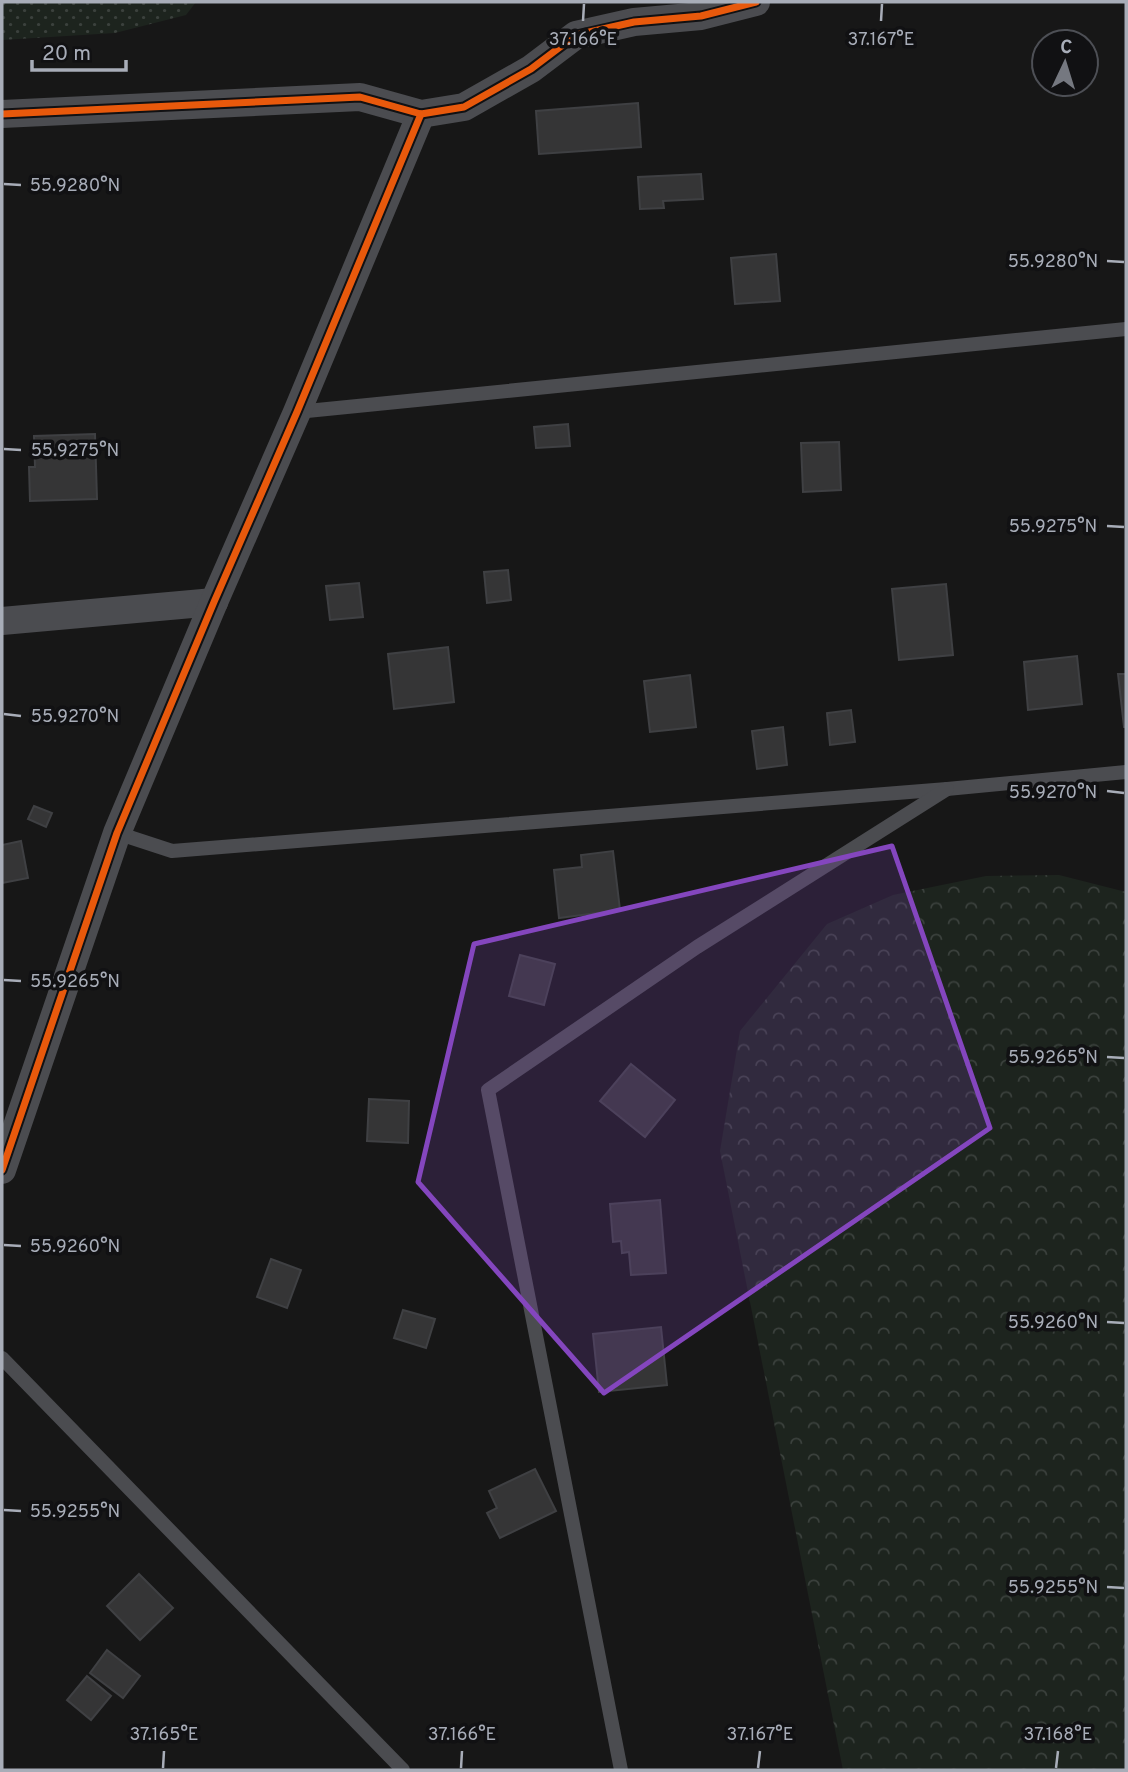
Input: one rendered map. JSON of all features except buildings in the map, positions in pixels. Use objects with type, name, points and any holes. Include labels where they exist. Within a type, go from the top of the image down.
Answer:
[{"type":"street","points":[[2,114],[359,97],[421,114],[464,107],[531,69],[576,35],[634,22],[701,16],[755,2]]},
{"type":"street","points":[[2,1170],[117,833],[421,114]]},
{"type":"street","points":[[2,621],[214,602]]},
{"type":"lane","points":[[297,412],[1126,329]]},
{"type":"lane","points":[[117,833],[172,851],[947,789],[1126,772]]},
{"type":"lane","points":[[621,1770],[488,1090],[697,947],[947,789]]},
{"type":"lane","points":[[2,1358],[403,1770]]},
{"type":"highlighted area","points":[[892,846],[990,1128],[604,1393],[418,1182],[474,944]]},
{"type":"green space","points":[[2,2],[196,2],[186,15],[115,33],[2,40]]},
{"type":"green space","points":[[1059,875],[1126,892],[1126,1770],[843,1770],[720,1151],[740,1031],[827,924],[893,895],[986,876]]},
{"type":"cycle path","points":[[2,114],[360,97],[421,114],[464,107],[531,69],[576,35],[634,22],[701,16],[756,2]]},
{"type":"cycle path","points":[[2,1170],[117,833],[421,114]]}]
